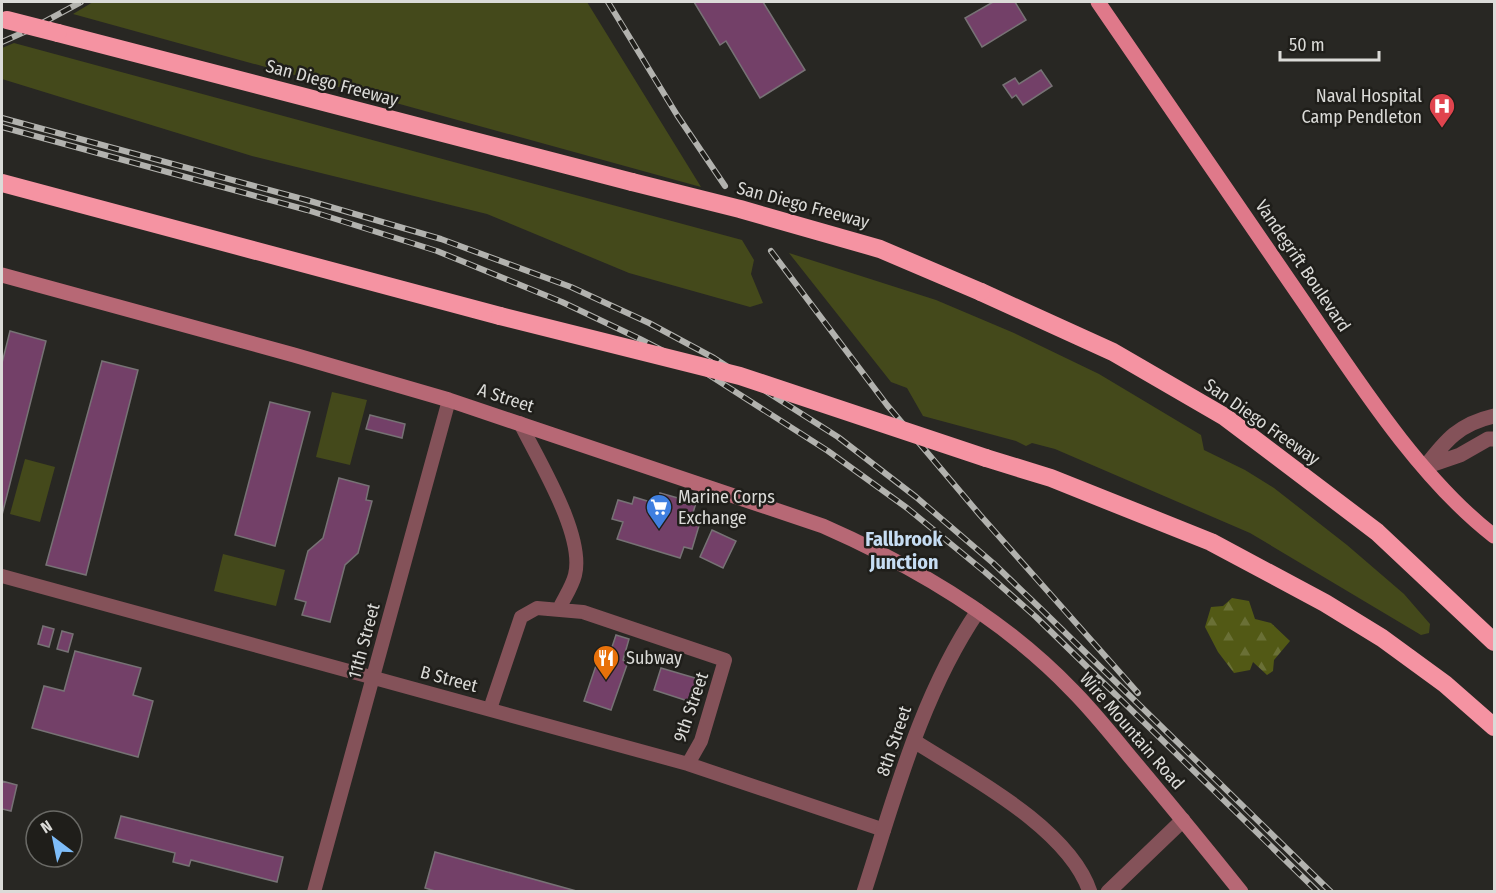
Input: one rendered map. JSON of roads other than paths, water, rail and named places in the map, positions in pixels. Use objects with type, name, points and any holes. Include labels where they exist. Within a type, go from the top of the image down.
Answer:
[{"type":"highway","name":"San Diego Freeway","points":[[4,19],[740,209],[880,249],[1113,352],[1225,417],[1377,532],[1494,642]]},
{"type":"highway","points":[[2,183],[500,316],[740,376],[1051,478],[1221,548],[1325,603],[1382,638],[1445,684],[1494,727]]},
{"type":"main road","name":"Vandegrift Boulevard","points":[[1098,2],[1371,400],[1425,467],[1475,521],[1494,536]]},
{"type":"main road","name":"A Street","points":[[2,275],[448,400],[823,526],[864,544],[938,585],[978,611]]},
{"type":"main road","name":"Wire Mountain Road","points":[[978,611],[1019,642],[1071,689],[1241,891]]},
{"type":"street","name":"11th Street","points":[[314,891],[448,400]]},
{"type":"street","points":[[1425,467],[1451,436],[1469,423],[1494,416]]},
{"type":"street","points":[[490,709],[521,617],[537,608],[560,609],[575,576],[577,558],[567,517],[520,423]]},
{"type":"street","points":[[1425,467],[1460,455],[1488,439],[1494,439]]},
{"type":"street","name":"B Street","points":[[2,576],[688,764],[884,830]]},
{"type":"street","name":"9th Street","points":[[560,609],[583,612],[725,660],[701,741],[688,764]]},
{"type":"street","name":"8th Street","points":[[864,891],[930,697],[958,641],[978,611]]},
{"type":"street","points":[[914,741],[1005,800],[1037,824],[1064,849],[1077,865],[1090,891]]},
{"type":"street","points":[[1108,891],[1183,820]]},
{"type":"railway","points":[[2,42],[81,2]]},
{"type":"railway","points":[[608,2],[677,115],[725,186]]},
{"type":"railway","points":[[2,118],[310,201],[441,239],[571,287],[649,323],[714,358],[838,437],[916,497],[993,563],[1331,892]]},
{"type":"railway","points":[[2,127],[307,210],[437,251],[562,302],[706,373],[828,451],[907,508],[985,572],[1036,617],[1318,892]]},
{"type":"railway","points":[[771,251],[887,405],[980,515],[1138,693]]},
{"type":"place","name":"Naval Hospital Camp Pendleton","points":[[1442,129]]},
{"type":"place","name":"Marine Corps Exchange","points":[[659,530]]},
{"type":"place","name":"Subway","points":[[606,681]]},
{"type":"district","name":"Fallbrook Junction","points":[[904,550]]}]
